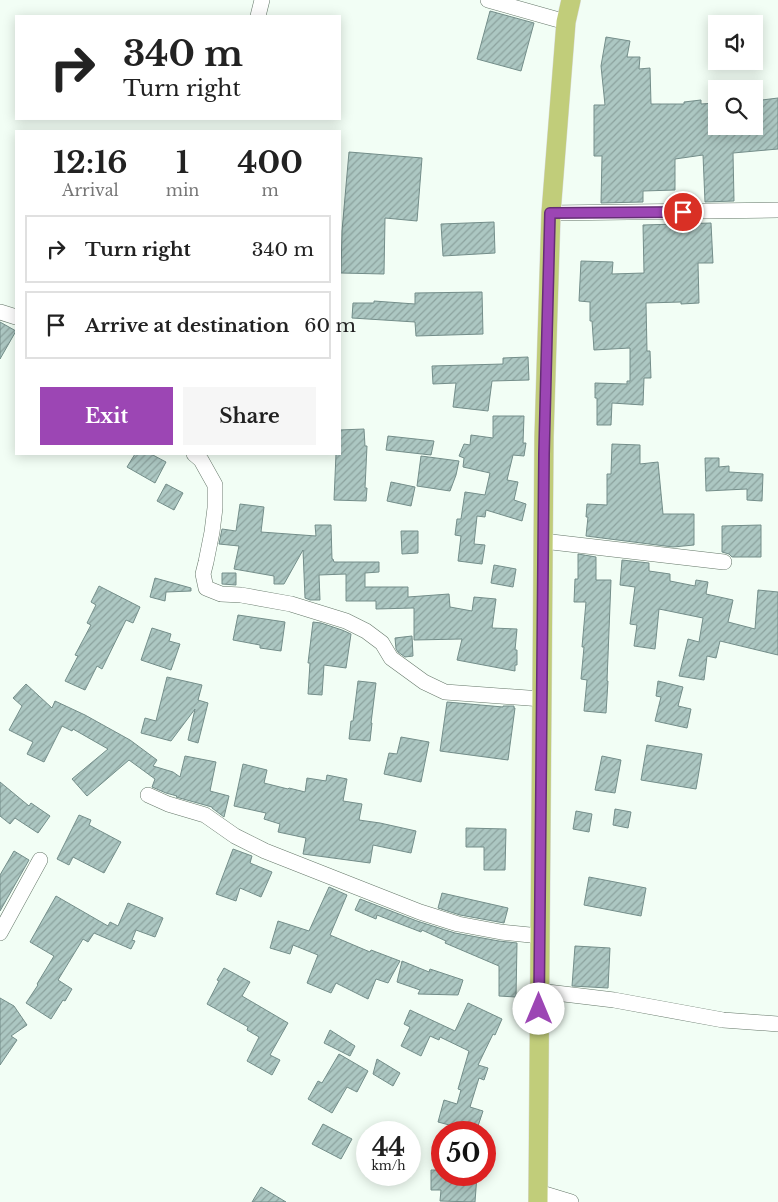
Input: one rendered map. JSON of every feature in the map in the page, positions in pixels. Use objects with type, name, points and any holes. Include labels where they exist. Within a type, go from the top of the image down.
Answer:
[{"type":"main road","points":[[538,1197],[544,436],[550,213],[566,22],[571,0]]},
{"type":"street","points":[[258,15],[262,0]]},
{"type":"street","points":[[488,0],[566,22]]},
{"type":"street","points":[[550,213],[778,210]]},
{"type":"street","points":[[0,312],[15,318]]},
{"type":"street","points":[[195,455],[202,460],[215,485],[212,532],[202,574],[206,588],[222,594],[241,595],[291,604],[346,621],[366,631],[382,644],[391,658],[424,682],[445,692],[542,699]]},
{"type":"street","points":[[543,541],[724,562]]},
{"type":"street","points":[[148,795],[168,804],[205,815],[235,836],[266,852],[420,912],[458,924],[501,932],[540,936]]},
{"type":"street","points":[[0,933],[40,860]]},
{"type":"street","points":[[539,991],[614,1000],[723,1020],[778,1024]]},
{"type":"street","points":[[538,1197],[571,1202]]},
{"type":"building","points":[[490,11],[534,23],[521,71],[477,59]]},
{"type":"building","points":[[606,37],[630,41],[627,57],[640,57],[639,69],[650,68],[651,104],[684,104],[684,102],[701,100],[701,104],[708,104],[708,135],[763,135],[763,100],[778,98],[778,149],[733,153],[734,201],[705,202],[703,155],[675,159],[675,190],[643,191],[643,202],[601,203],[602,156],[594,156],[594,105],[605,105],[601,66]]},
{"type":"building","points":[[349,152],[422,158],[417,221],[385,218],[384,274],[341,273],[342,231]]},
{"type":"building","points":[[494,222],[495,253],[443,256],[441,224]]},
{"type":"building","points":[[711,223],[713,263],[698,263],[699,303],[646,303],[647,351],[650,351],[651,378],[644,378],[643,405],[612,403],[611,425],[597,425],[595,383],[627,384],[627,381],[630,381],[630,348],[594,350],[592,321],[590,321],[590,302],[579,301],[581,261],[613,262],[612,274],[644,273],[643,225]]},
{"type":"building","points":[[482,292],[483,334],[416,336],[415,322],[352,318],[353,303],[374,303],[374,301],[415,304],[415,293]]},
{"type":"building","points":[[0,322],[15,330],[15,333],[0,359]]},
{"type":"building","points":[[528,357],[529,380],[492,381],[488,411],[453,407],[456,383],[433,384],[432,366],[503,364],[503,358]]},
{"type":"building","points":[[493,416],[524,416],[523,443],[526,443],[524,456],[513,455],[507,480],[518,482],[514,500],[526,504],[522,521],[486,510],[485,517],[477,516],[474,544],[485,545],[482,564],[458,561],[461,536],[455,535],[457,519],[461,519],[465,492],[485,495],[490,473],[463,467],[464,458],[459,456],[464,444],[470,445],[471,435],[493,438]]},
{"type":"building","points":[[364,429],[365,446],[367,446],[366,501],[334,500],[336,455],[341,455],[341,430]]},
{"type":"building","points":[[388,436],[434,441],[431,455],[386,450]]},
{"type":"building","points":[[612,444],[640,445],[640,464],[658,462],[663,514],[694,514],[694,545],[673,547],[586,536],[587,504],[607,505],[607,474],[611,474]]},
{"type":"building","points":[[134,455],[153,455],[166,462],[155,483],[127,467]]},
{"type":"building","points":[[421,456],[459,461],[450,491],[417,486]]},
{"type":"building","points":[[705,458],[719,458],[719,467],[729,466],[729,472],[763,474],[762,501],[747,500],[747,489],[706,491]]},
{"type":"building","points":[[391,482],[415,487],[411,506],[387,501]]},
{"type":"building","points":[[166,484],[183,493],[174,510],[157,501]]},
{"type":"building","points":[[240,504],[264,507],[261,532],[316,536],[315,525],[331,525],[332,559],[334,562],[379,562],[379,572],[365,573],[365,587],[408,587],[408,597],[449,594],[450,607],[472,611],[474,597],[496,599],[492,628],[517,629],[515,650],[517,650],[517,665],[515,665],[515,671],[457,660],[462,639],[414,640],[414,608],[376,609],[376,601],[346,601],[346,574],[319,575],[320,600],[305,598],[303,550],[284,584],[274,584],[274,576],[234,569],[239,546],[219,544],[222,529],[236,531]]},
{"type":"building","points":[[761,525],[761,557],[732,557],[722,552],[722,526]]},
{"type":"building","points":[[401,531],[418,531],[418,553],[402,554]]},
{"type":"building","points":[[578,554],[596,557],[596,580],[611,580],[606,713],[584,711],[587,680],[581,679],[586,602],[574,602],[575,579],[578,579]]},
{"type":"building","points":[[622,560],[649,563],[649,571],[670,574],[670,581],[695,586],[696,580],[708,582],[706,594],[733,600],[728,622],[755,629],[758,590],[778,592],[778,655],[720,641],[716,658],[707,656],[704,680],[679,676],[688,639],[699,642],[703,618],[659,609],[655,649],[634,646],[637,625],[630,624],[635,587],[620,585]]},
{"type":"building","points":[[494,565],[516,569],[513,587],[491,583]]},
{"type":"building","points":[[222,573],[236,573],[236,585],[222,584]]},
{"type":"building","points":[[155,578],[191,588],[191,591],[166,592],[165,601],[150,597]]},
{"type":"building","points":[[99,586],[140,607],[133,623],[126,620],[102,669],[97,666],[85,690],[65,681],[78,656],[75,655],[91,625],[87,623],[96,605],[91,602]]},
{"type":"building","points":[[238,615],[285,622],[281,651],[260,648],[260,645],[233,640]]},
{"type":"building","points":[[313,622],[351,634],[346,668],[324,665],[322,695],[308,694],[310,663],[308,663]]},
{"type":"building","points":[[152,628],[171,634],[169,641],[180,644],[171,670],[141,660]]},
{"type":"building","points":[[412,636],[413,656],[405,657],[396,649],[395,638]]},
{"type":"building","points":[[167,677],[202,685],[198,700],[208,703],[198,743],[188,740],[195,709],[171,741],[141,733],[145,718],[156,721]]},
{"type":"building","points":[[358,681],[376,683],[370,741],[349,739]]},
{"type":"building","points":[[658,681],[683,687],[678,706],[691,709],[687,728],[655,721],[661,697],[656,696]]},
{"type":"building","points":[[26,684],[52,708],[55,701],[130,740],[157,760],[153,766],[173,772],[180,777],[185,756],[216,762],[210,791],[229,796],[224,817],[212,807],[176,797],[152,787],[155,779],[129,760],[87,796],[72,779],[108,749],[73,729],[72,731],[62,726],[44,762],[27,754],[33,742],[9,730],[22,706],[13,698]]},
{"type":"building","points":[[447,702],[503,707],[514,706],[508,760],[440,751]]},
{"type":"building","points":[[401,737],[429,742],[421,782],[384,774],[389,753],[397,754]]},
{"type":"building","points":[[647,745],[702,754],[696,789],[641,780]]},
{"type":"building","points":[[602,756],[621,760],[615,793],[595,790]]},
{"type":"building","points":[[243,764],[267,770],[264,783],[305,792],[307,778],[326,781],[327,775],[347,779],[343,801],[362,804],[359,820],[416,831],[411,853],[373,845],[370,863],[303,854],[306,838],[278,832],[280,824],[264,819],[266,813],[234,806]]},
{"type":"building","points":[[0,782],[29,806],[31,803],[50,816],[38,833],[15,818],[10,824],[0,816]]},
{"type":"building","points":[[615,809],[631,812],[628,828],[613,825]]},
{"type":"building","points":[[576,811],[592,814],[589,832],[573,829]]},
{"type":"building","points":[[79,815],[91,820],[89,825],[121,842],[104,873],[73,857],[69,865],[57,859]]},
{"type":"building","points":[[466,828],[506,829],[505,870],[484,870],[484,847],[466,847]]},
{"type":"building","points":[[233,849],[252,856],[250,863],[272,872],[261,897],[240,888],[236,901],[216,894]]},
{"type":"building","points":[[14,851],[29,860],[0,911],[0,875]]},
{"type":"building","points":[[589,877],[646,888],[641,916],[584,905]]},
{"type":"building","points":[[329,887],[347,895],[330,935],[370,952],[371,950],[400,961],[388,983],[376,979],[368,999],[336,983],[331,993],[307,983],[318,955],[293,945],[290,954],[270,948],[278,921],[309,931]]},
{"type":"building","points":[[442,893],[508,908],[504,923],[460,915],[438,908]]},
{"type":"building","points":[[56,896],[108,926],[110,922],[118,926],[128,903],[163,918],[155,937],[136,930],[132,940],[135,941],[131,949],[94,933],[88,942],[83,939],[58,980],[72,989],[51,1019],[26,1003],[54,956],[30,942]]},
{"type":"building","points":[[360,899],[417,921],[455,933],[517,943],[516,997],[499,996],[499,966],[445,943],[446,941],[422,930],[421,932],[377,915],[376,919],[355,910]]},
{"type":"building","points":[[575,946],[610,948],[608,988],[572,986]]},
{"type":"building","points":[[402,961],[429,972],[430,969],[463,980],[458,995],[418,994],[420,990],[397,982]]},
{"type":"building","points":[[224,968],[250,982],[242,996],[288,1023],[270,1055],[280,1060],[272,1075],[247,1061],[259,1037],[247,1030],[248,1027],[207,1004]]},
{"type":"building","points":[[0,998],[14,1006],[27,1025],[11,1036],[17,1040],[0,1065]]},
{"type":"building","points":[[468,1003],[502,1019],[478,1065],[488,1068],[484,1080],[479,1078],[470,1107],[483,1111],[480,1121],[438,1121],[444,1100],[457,1104],[461,1090],[458,1089],[469,1051],[440,1037],[439,1040],[430,1036],[421,1056],[401,1046],[410,1027],[404,1024],[410,1010],[455,1031]]},
{"type":"building","points":[[330,1030],[355,1046],[350,1056],[324,1043]]},
{"type":"building","points":[[339,1054],[368,1071],[357,1092],[347,1087],[332,1113],[308,1099],[318,1081],[322,1083]]},
{"type":"building","points":[[377,1059],[400,1073],[393,1086],[373,1074]]},
{"type":"building","points":[[323,1124],[352,1139],[341,1159],[312,1144]]},
{"type":"building","points":[[431,1186],[476,1186],[475,1202],[440,1201],[441,1190],[431,1190]]},
{"type":"building","points":[[261,1187],[286,1202],[252,1202]]},
{"type":"route","points":[[539,1009],[544,454],[550,213],[683,212]]}]
